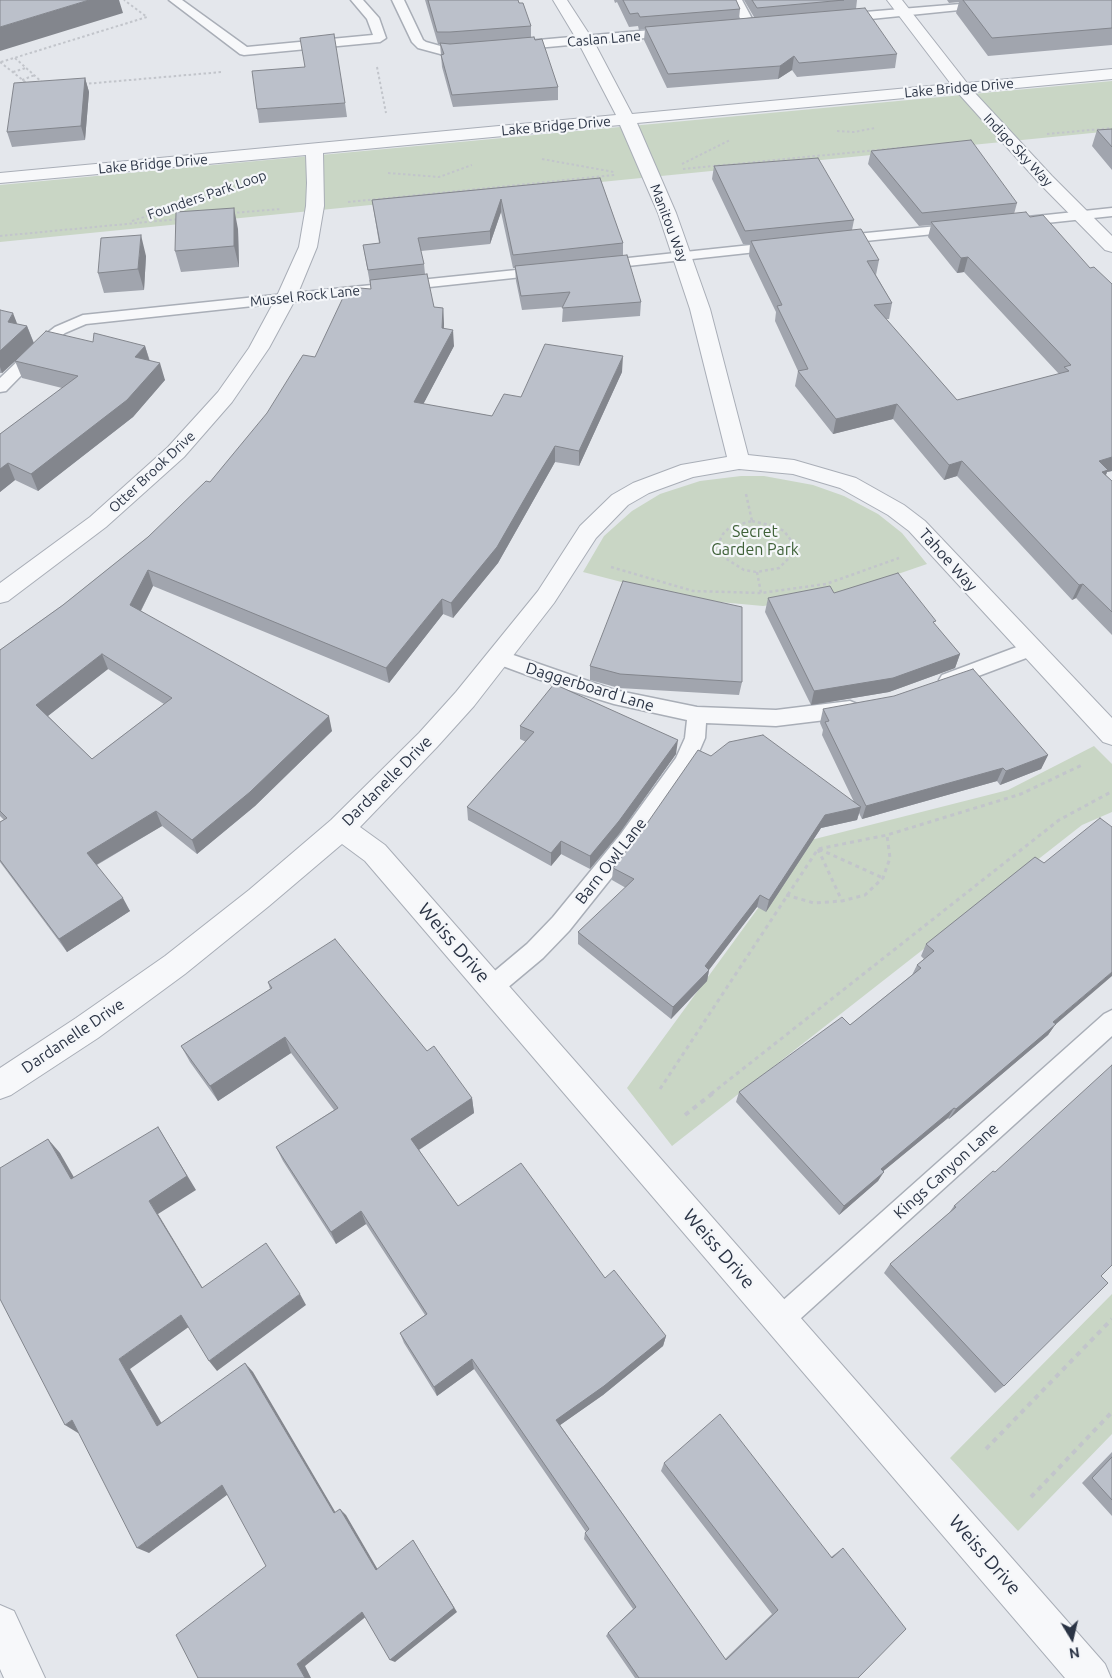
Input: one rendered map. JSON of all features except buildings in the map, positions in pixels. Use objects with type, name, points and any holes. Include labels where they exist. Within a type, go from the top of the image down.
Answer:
[{"type":"street","name":"Manitou Way","points":[[560,0],[585,40],[627,119],[667,213],[683,256],[716,366],[739,462]]},
{"type":"street","name":"Indigo Sky Way","points":[[898,6],[961,88],[1005,138],[1112,246]]},
{"type":"street","name":"Lake Bridge Drive","points":[[0,178],[1112,74]]},
{"type":"street","name":"Otter Brook Drive","points":[[0,596],[98,522],[176,452],[225,398],[258,348],[286,298],[308,247],[316,198],[314,148]]},
{"type":"street","name":"Tahoe Way","points":[[739,462],[775,464],[821,474],[848,484],[896,510],[917,526],[1112,735]]},
{"type":"street","name":"Dardanelle Drive","points":[[0,1084],[87,1028],[176,965],[341,828],[428,740],[499,657],[546,597],[588,532],[620,500],[664,478],[689,470],[739,462]]},
{"type":"street","name":"Weiss Drive","points":[[341,828],[375,853],[1091,1678]]},
{"type":"street","points":[[0,1625],[25,1678]]},
{"type":"lane","points":[[175,0],[244,51],[380,38],[373,18],[357,0]]},
{"type":"lane","points":[[398,0],[416,38],[422,44],[444,51],[477,49]]},
{"type":"lane","points":[[736,0],[750,26]]},
{"type":"lane","points":[[828,19],[898,6],[999,4]]},
{"type":"lane","name":"Caslan Lane","points":[[507,47],[683,32]]},
{"type":"lane","points":[[1008,222],[1112,212]]},
{"type":"lane","points":[[824,242],[969,227]]},
{"type":"lane","points":[[590,266],[795,245]]},
{"type":"lane","name":"Mussel Rock Lane","points":[[0,388],[51,337],[65,327],[83,320],[561,270]]},
{"type":"lane","points":[[932,687],[1030,649]]},
{"type":"lane","name":"Daggerboard Lane","points":[[499,657],[572,684],[614,697],[696,715],[776,718],[871,705]]},
{"type":"lane","name":"Barn Owl Lane","points":[[492,987],[561,924],[628,841],[685,762],[694,738],[696,715]]},
{"type":"lane","name":"Kings Canyon Lane","points":[[780,1320],[1112,1021]]},
{"type":"path","points":[[33,89],[0,62],[147,17],[124,0]]},
{"type":"path","points":[[15,57],[48,87],[41,88]]},
{"type":"path","points":[[376,58],[387,114]]},
{"type":"path","points":[[12,72],[26,68]]},
{"type":"path","points":[[78,84],[227,71]]},
{"type":"path","points":[[22,80],[35,75]]},
{"type":"path","points":[[1046,134],[1112,128]]},
{"type":"path","points":[[676,170],[916,146]]},
{"type":"path","points":[[341,202],[618,174],[539,158]]},
{"type":"path","points":[[383,172],[392,175],[439,177],[480,164]]},
{"type":"path","name":"Founders Park Loop","points":[[124,224],[233,188]]},
{"type":"path","points":[[231,214],[288,208]]},
{"type":"path","points":[[0,236],[183,218]]},
{"type":"path","points":[[745,489],[752,521]]},
{"type":"path","points":[[752,521],[774,526],[784,531],[793,547],[792,555],[788,562],[779,568],[757,572],[733,565],[720,550],[723,534],[730,527],[752,521]]},
{"type":"path","points":[[611,567],[693,591],[760,593],[826,584],[899,558]]},
{"type":"path","points":[[757,572],[760,593]]},
{"type":"path","points":[[660,1089],[818,848],[886,835],[1021,794],[1084,764]]},
{"type":"path","points":[[685,1115],[1059,820],[1111,792]]},
{"type":"path","points":[[786,895],[814,903],[842,902],[865,895],[883,878],[890,858],[886,835]]},
{"type":"path","points":[[818,848],[883,878]]},
{"type":"path","points":[[818,848],[842,902]]},
{"type":"path","points":[[986,1449],[1112,1319]]},
{"type":"path","points":[[1032,1497],[1112,1412]]},
{"type":"green space","points":[[1112,81],[1112,131],[0,242],[0,185]]},
{"type":"green space","name":"Secret Garden Park","points":[[741,476],[764,476],[813,485],[844,496],[878,514],[902,533],[927,564],[834,596],[763,606],[687,599],[583,572],[604,536],[632,511],[660,494],[700,481]]},
{"type":"green space","points":[[1094,746],[1112,764],[1112,812],[1082,825],[672,1146],[627,1088],[807,841],[1008,790]]},
{"type":"green space","points":[[1112,1294],[1112,1434],[1018,1531],[950,1458]]}]
